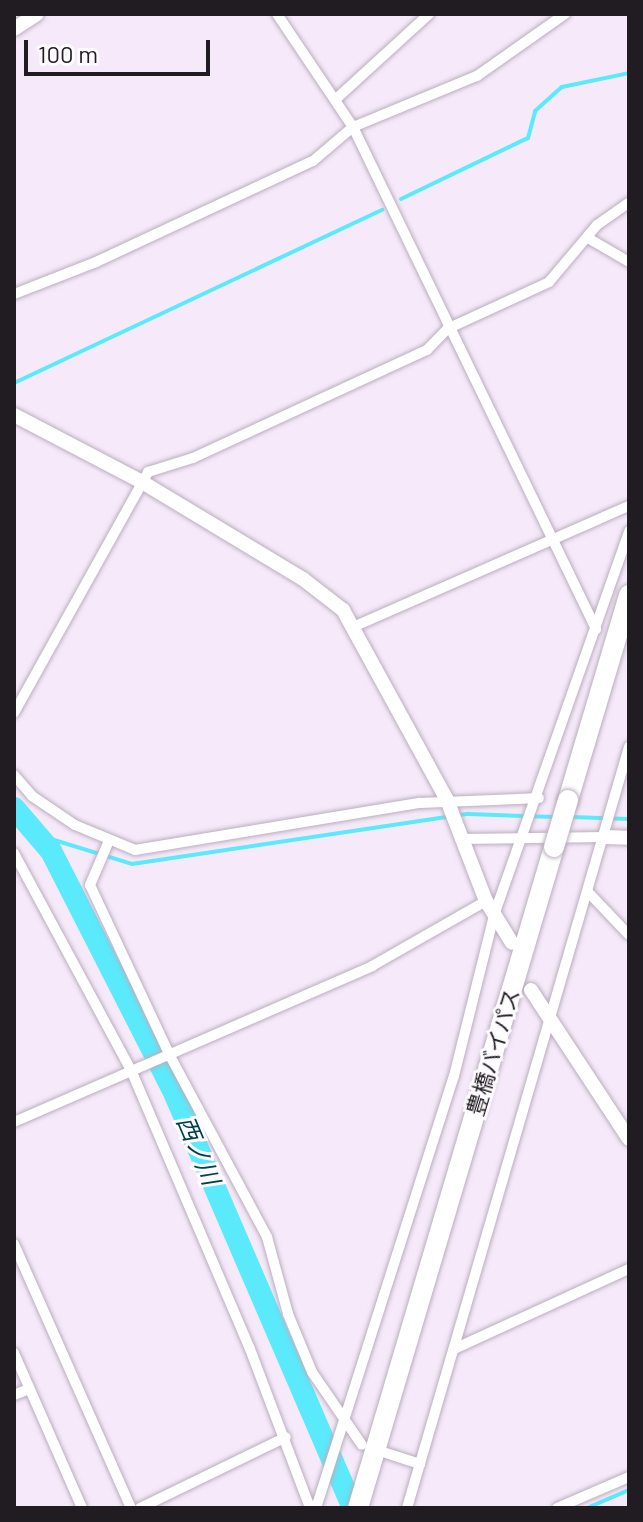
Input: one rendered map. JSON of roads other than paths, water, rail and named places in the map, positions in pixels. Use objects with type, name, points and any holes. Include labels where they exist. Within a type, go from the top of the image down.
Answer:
[{"type":"highway","name":"豊橋バイパス","points":[[361,1498],[629,595]]},
{"type":"street","points":[[14,29],[37,14]]},
{"type":"street","points":[[277,14],[353,127],[549,540],[596,629]]},
{"type":"street","points":[[336,99],[429,14]]},
{"type":"street","points":[[14,294],[313,161],[353,127],[477,76],[565,14]]},
{"type":"street","points":[[14,713],[148,472],[193,458],[427,350],[447,329],[557,277],[597,225],[629,203]]},
{"type":"street","points":[[588,238],[629,262]]},
{"type":"street","points":[[14,415],[142,482],[312,585],[337,604],[353,627],[448,804],[486,901],[512,943]]},
{"type":"street","points":[[353,627],[629,506]]},
{"type":"street","points":[[316,1508],[343,1429],[375,1312],[454,1076],[494,915],[537,802],[629,531]]},
{"type":"street","points":[[407,1508],[629,747]]},
{"type":"street","points":[[14,775],[32,796],[107,845],[135,850],[448,804],[537,802]]},
{"type":"street","points":[[613,807],[629,803]]},
{"type":"street","points":[[460,833],[527,830],[606,833],[629,838]]},
{"type":"street","points":[[107,845],[90,885],[168,1054],[267,1237],[300,1343],[343,1429],[362,1445]]},
{"type":"street","points":[[14,853],[131,1070],[286,1437],[310,1508]]},
{"type":"street","points":[[588,892],[629,935]]},
{"type":"street","points":[[14,1122],[372,966],[486,901]]},
{"type":"street","points":[[531,990],[629,1139]]},
{"type":"street","points":[[14,1244],[131,1508]]},
{"type":"street","points":[[454,1349],[629,1269]]},
{"type":"street","points":[[14,1353],[82,1508]]},
{"type":"street","points":[[14,1395],[29,1389]]},
{"type":"street","points":[[140,1508],[286,1437]]},
{"type":"street","points":[[386,1453],[420,1464]]},
{"type":"street","points":[[557,1508],[629,1477]]},
{"type":"waterway","points":[[401,199],[528,138],[535,111],[562,87],[629,73]]},
{"type":"waterway","points":[[14,383],[382,210]]},
{"type":"waterway","name":"西ノ川","points":[[14,808],[51,851],[172,1088],[353,1508]]},
{"type":"waterway","points":[[38,835],[132,864],[468,814],[555,817]]},
{"type":"waterway","points":[[571,817],[629,819]]},
{"type":"waterway","points":[[587,1508],[629,1490]]}]
